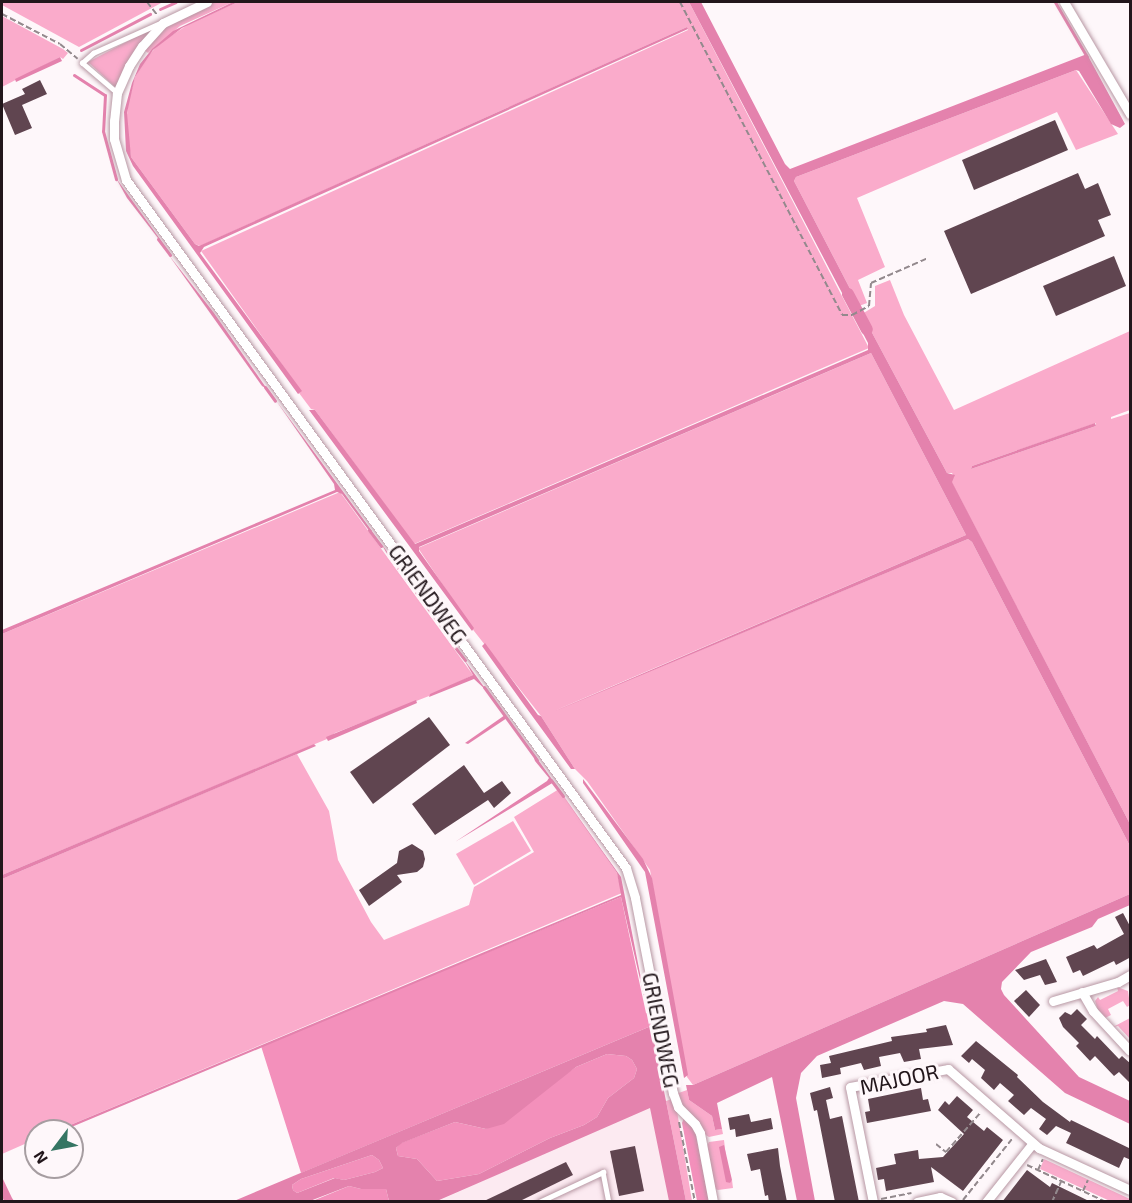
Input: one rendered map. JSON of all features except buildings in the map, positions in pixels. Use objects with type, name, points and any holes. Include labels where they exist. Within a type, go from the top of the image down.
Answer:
[{"type":"street","points":[[163,23],[207,2]]},
{"type":"street","points":[[1064,2],[1131,114]]},
{"type":"street","name":"GRIENDWEG","points":[[163,23],[142,46],[117,93],[114,139],[126,180],[626,868],[635,898],[673,1093],[678,1107],[695,1124],[700,1133],[713,1202]]},
{"type":"street","points":[[1053,1001],[1129,980]]},
{"type":"street","points":[[1082,992],[1093,1011],[1131,1051]]},
{"type":"street","name":"MAJOOR","points":[[873,1202],[850,1087],[948,1069],[1032,1145],[1131,1190]]},
{"type":"street","points":[[986,1202],[1032,1145]]},
{"type":"street","points":[[917,1202],[940,1197],[952,1202]]},
{"type":"lane","points":[[117,93],[82,63],[103,49],[163,23]]},
{"type":"lane","points":[[539,1202],[603,1172],[609,1202]]},
{"type":"path","points":[[147,2],[153,10]]},
{"type":"path","points":[[680,2],[842,315],[852,315],[869,306],[871,283],[928,258]]},
{"type":"path","points":[[2,14],[60,44],[82,63]]},
{"type":"path","points":[[936,1144],[946,1152],[983,1110]]},
{"type":"path","points":[[680,1125],[694,1202]]},
{"type":"path","points":[[963,1200],[1016,1134]]},
{"type":"path","points":[[1032,1145],[1044,1156],[1038,1170]]},
{"type":"path","points":[[1024,1163],[1106,1202]]},
{"type":"path","points":[[1083,1191],[1089,1178]]},
{"type":"path","points":[[1052,1202],[1062,1181]]},
{"type":"shaded area","points":[[2,2],[163,2],[79,47],[2,5]]},
{"type":"shaded area","points":[[213,2],[233,2],[180,26],[148,53],[143,49],[170,22]]},
{"type":"shaded area","points":[[233,2],[238,2],[182,28],[153,50],[135,77],[127,113],[131,157],[195,244],[199,246],[687,27],[688,29],[204,247],[200,253],[302,391],[298,394],[133,166],[126,151],[124,112],[132,83],[140,64],[152,49],[173,31]]},
{"type":"shaded area","points":[[238,2],[689,2],[869,348],[414,544],[315,410],[311,409],[299,393],[301,391],[201,251],[688,30],[687,27],[200,246],[195,244],[131,157],[126,125],[128,104],[135,77],[147,57],[160,43],[189,24]]},
{"type":"shaded area","points":[[689,2],[701,2],[785,164],[790,169],[1087,54],[1125,124],[1120,128],[1111,124],[1079,71],[1076,70],[796,177],[794,181],[859,306],[851,310]]},
{"type":"shaded area","points":[[2,16],[68,53],[63,59],[60,57],[2,87]]},
{"type":"shaded area","points":[[149,30],[151,33],[118,86],[114,86],[88,62]]},
{"type":"shaded area","points":[[60,57],[62,61],[16,82],[15,79]]},
{"type":"shaded area","points":[[1076,70],[1118,134],[1076,150],[1057,112],[857,198],[885,267],[858,280],[867,303],[859,306],[794,181],[796,177]]},
{"type":"shaded area","points":[[116,178],[160,239],[161,242],[127,198]]},
{"type":"shaded area","points":[[168,254],[214,313],[267,389],[262,386]]},
{"type":"shaded area","points":[[890,280],[904,315],[954,410],[1130,331],[1130,410],[1111,417],[1111,419],[1130,413],[1130,824],[951,481],[954,477],[952,473],[947,473],[862,314],[875,306],[875,286]],"holes":[[[1096,423],[1096,426],[971,469],[972,466]]]},
{"type":"shaded area","points":[[862,314],[947,473],[955,475],[952,482],[1130,824],[1130,846],[972,542],[968,539],[553,712],[966,535],[871,353],[419,547],[419,551],[474,628],[472,631],[309,410],[315,410],[415,544],[868,350],[868,343],[855,318]]},
{"type":"shaded area","points":[[871,353],[966,535],[554,711],[968,539],[972,542],[1130,846],[1130,894],[693,1085],[687,1077],[650,870],[587,781],[575,769],[541,716],[474,631],[418,548]]},
{"type":"shaded area","points":[[275,399],[372,531],[370,532],[342,494],[337,492],[2,634],[2,630],[335,490],[334,484]]},
{"type":"shaded area","points":[[1095,423],[1096,426],[971,469],[972,466]]},
{"type":"shaded area","points":[[340,492],[473,675],[429,696],[335,733],[327,739],[2,875],[2,634]]},
{"type":"shaded area","points":[[381,543],[450,640],[391,561]]},
{"type":"shaded area","points":[[485,643],[541,716],[575,769],[571,769],[482,646]]},
{"type":"shaded area","points":[[463,658],[487,691],[474,679],[429,697],[430,694],[473,675]]},
{"type":"shaded area","points":[[416,700],[417,703],[328,741],[326,737]]},
{"type":"shaded area","points":[[505,715],[507,718],[468,744],[465,743]]},
{"type":"shaded area","points":[[314,744],[316,746],[2,879],[2,875]]},
{"type":"shaded area","points":[[297,754],[329,811],[338,860],[371,922],[384,940],[469,905],[474,887],[534,852],[514,817],[559,789],[617,873],[622,893],[84,1119],[24,1119],[24,1144],[2,1154],[2,879]]},
{"type":"shaded area","points":[[536,757],[554,782],[455,842],[547,781],[549,778],[535,761]]},
{"type":"shaded area","points":[[583,779],[643,859],[652,878],[688,1075],[684,1078],[645,872],[583,783]]},
{"type":"shaded area","points":[[561,793],[621,877],[648,1014],[621,897],[84,1122],[84,1119],[621,895],[617,873]]},
{"type":"shaded area","points":[[513,821],[531,851],[474,885],[456,854]]},
{"type":"shaded area","points":[[1130,894],[1130,905],[1098,919],[1092,927],[1031,952],[1002,982],[1001,989],[1079,1077],[1130,1101],[1130,1124],[1065,1093],[963,1004],[944,1001],[817,1056],[801,1073],[796,1098],[815,1201],[797,1201],[772,1077],[717,1103],[722,1129],[715,1130],[712,1116],[689,1100],[686,1085],[693,1085]]},
{"type":"shaded area","points":[[621,897],[646,1013],[649,1014],[651,1026],[301,1173],[261,1046]]},
{"type":"shaded area","points":[[1117,987],[1128,991],[1130,1005],[1127,1007],[1123,1001],[1108,1009],[1111,1015],[1105,1018],[1098,1010],[1095,1001],[1098,997],[1100,1000],[1118,991]]},
{"type":"shaded area","points":[[1130,1018],[1130,1039],[1118,1026],[1113,1027]]},
{"type":"shaded area","points":[[651,1026],[686,1201],[669,1201],[650,1108],[437,1201],[389,1201],[386,1189],[361,1189],[349,1186],[310,1201],[234,1201]],"holes":[[[607,1054],[626,1056],[632,1060],[637,1069],[634,1078],[608,1098],[597,1117],[584,1125],[550,1138],[479,1174],[437,1181],[417,1159],[398,1156],[396,1148],[402,1143],[455,1122],[486,1129],[504,1124],[576,1067]],[[372,1155],[379,1160],[383,1168],[344,1180],[335,1178],[297,1193],[293,1190],[292,1185],[301,1179]]]},
{"type":"shaded area","points":[[607,1054],[626,1056],[632,1060],[637,1069],[634,1078],[608,1098],[597,1117],[584,1125],[550,1138],[479,1174],[437,1181],[417,1159],[398,1156],[396,1148],[401,1143],[455,1122],[486,1129],[576,1067]]},
{"type":"shaded area","points":[[687,1090],[689,1100],[712,1116],[715,1130],[722,1129],[723,1134],[709,1137],[704,1134],[682,1107],[676,1094]]},
{"type":"shaded area","points":[[672,1099],[677,1111],[692,1201],[686,1201],[666,1101]]},
{"type":"shaded area","points":[[654,1104],[675,1201],[438,1201]]},
{"type":"shaded area","points":[[684,1118],[695,1130],[709,1201],[697,1201],[682,1123]]},
{"type":"shaded area","points":[[724,1140],[729,1183],[732,1180],[733,1188],[718,1190],[715,1189],[707,1146],[709,1142]]},
{"type":"shaded area","points":[[724,1145],[732,1180],[730,1183],[726,1182],[719,1147]]},
{"type":"shaded area","points":[[372,1155],[379,1160],[383,1168],[344,1180],[334,1178],[297,1193],[293,1190],[292,1185],[301,1179]]},
{"type":"shaded area","points":[[1044,1159],[1130,1201],[1110,1201],[1040,1169]]},
{"type":"shaded area","points":[[2,1177],[14,1201],[4,1201]]},
{"type":"shaded area","points":[[349,1186],[361,1189],[386,1189],[389,1201],[310,1202]]},
{"type":"waterway","points":[[160,9],[176,2]]},
{"type":"waterway","points":[[1055,2],[1087,57]]},
{"type":"waterway","points":[[81,50],[150,14]]},
{"type":"waterway","points":[[74,75],[105,95],[103,131],[116,179]]},
{"type":"waterway","points":[[158,239],[170,255]]},
{"type":"waterway","points":[[848,294],[867,329]]},
{"type":"waterway","points":[[265,387],[275,401]]},
{"type":"waterway","points":[[369,530],[381,546]]},
{"type":"waterway","points":[[454,646],[465,660]]},
{"type":"waterway","points":[[484,687],[537,760]]},
{"type":"waterway","points":[[551,780],[563,796]]}]
